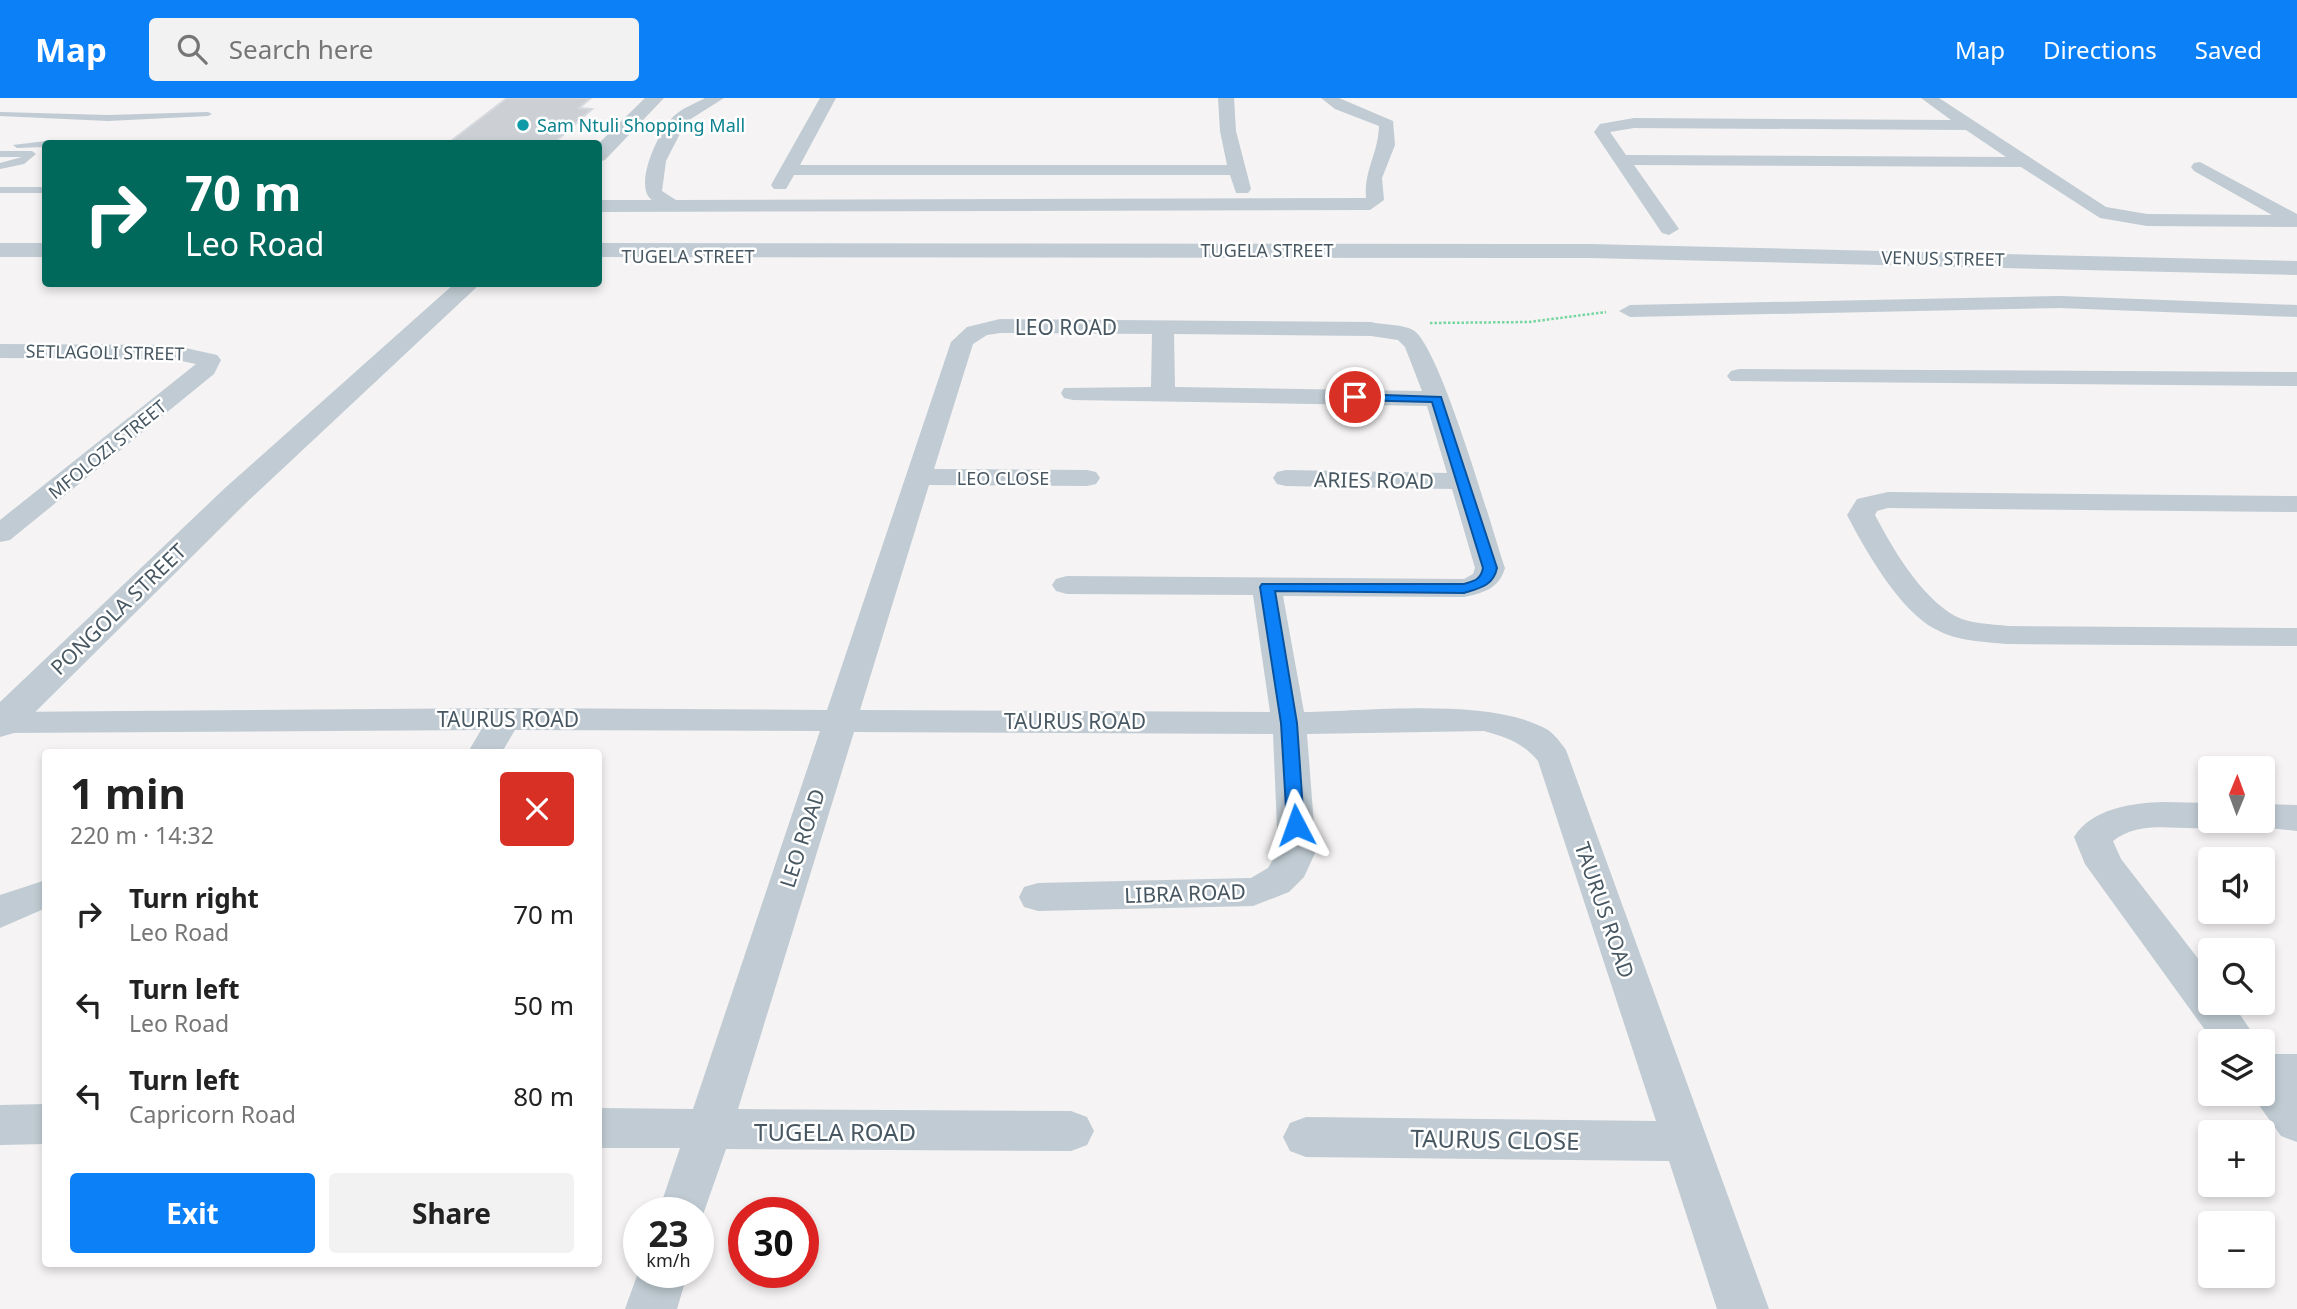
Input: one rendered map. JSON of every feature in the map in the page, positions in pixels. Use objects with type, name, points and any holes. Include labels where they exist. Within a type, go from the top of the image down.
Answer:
[{"type":"street","points":[[598,140],[642,98]]},
{"type":"street","points":[[602,152],[655,98]]},
{"type":"street","points":[[671,205],[654,193],[652,186],[657,161],[678,121],[716,98]]},
{"type":"street","points":[[772,203],[828,98]]},
{"type":"street","points":[[1226,98],[1228,131],[1246,205]]},
{"type":"street","points":[[602,206],[772,203],[1359,206],[1375,201],[1373,177],[1387,145],[1387,124],[1370,113],[1340,105],[1329,98]]},
{"type":"street","points":[[1929,98],[2100,212],[2115,217],[2147,220],[2297,221]]},
{"type":"street","points":[[1669,229],[1602,132],[1606,127],[1634,123],[1971,125]]},
{"type":"street","points":[[1622,160],[2025,162]]},
{"type":"street","points":[[2200,167],[2297,221]]},
{"type":"street","points":[[788,170],[1237,170]]},
{"type":"street","points":[[0,250],[42,250]]},
{"type":"street","name":"TUGELA STREET","points":[[609,253],[1589,251]]},
{"type":"street","name":"VENUS STREET","points":[[1589,251],[2297,268]]},
{"type":"street","points":[[0,257],[42,257]]},
{"type":"street","points":[[2267,267],[2297,286]]},
{"type":"street","name":"PONGOLA STREET","points":[[1,723],[447,290],[465,287]]},
{"type":"street","points":[[1630,311],[2060,302],[2297,311]]},
{"type":"street","name":"LEO ROAD","points":[[687,1197],[962,342],[982,328],[1000,326],[1391,330]]},
{"type":"street","points":[[1163,327],[1163,394]]},
{"type":"street","points":[[1067,585],[1464,588],[1480,584],[1488,577],[1490,568],[1437,399],[1415,344],[1405,335],[1391,330]]},
{"type":"street","name":"SETLAGOLI STREET","points":[[0,351],[172,352],[209,360]]},
{"type":"street","name":"MFOLOZI STREET","points":[[0,534],[206,369],[209,360]]},
{"type":"street","points":[[1739,376],[2297,379]]},
{"type":"street","points":[[1073,393],[1437,399]]},
{"type":"street","name":"LEO CLOSE","points":[[918,477],[1087,478]]},
{"type":"street","name":"ARIES ROAD","points":[[1286,478],[1463,481]]},
{"type":"street","points":[[2297,504],[1888,500],[1867,505],[1861,515],[1869,532],[1926,608],[1943,622],[1972,632],[2008,635],[2297,637]]},
{"type":"street","name":"LIBRA ROAD","points":[[1038,897],[1254,892],[1280,883],[1292,866],[1297,850],[1289,723],[1268,587]]},
{"type":"street","points":[[487,749],[504,719]]},
{"type":"street","name":"TAURUS ROAD","points":[[1,723],[504,719],[1289,723],[1485,720],[1520,730],[1539,740],[1554,758],[1683,1141],[1744,1309]]},
{"type":"street","points":[[2198,816],[2136,815],[2107,823],[2093,836],[2104,864],[2228,1029]]},
{"type":"street","points":[[2275,817],[2297,818]]},
{"type":"street","points":[[0,913],[24,899],[42,895]]},
{"type":"street","points":[[2275,1073],[2297,1072]]},
{"type":"street","points":[[2275,1091],[2297,1122]]},
{"type":"street","points":[[0,1125],[42,1124]]},
{"type":"street","name":"TUGELA ROAD","points":[[602,1128],[1071,1131]]},
{"type":"street","name":"TAURUS CLOSE","points":[[1306,1137],[1683,1141]]},
{"type":"street","points":[[651,1309],[658,1288]]},
{"type":"lane","points":[[0,114],[83,118],[208,114]]},
{"type":"lane","points":[[0,152],[42,145]]},
{"type":"lane","points":[[0,152],[33,159]]},
{"type":"lane","points":[[3,166],[42,157]]},
{"type":"lane","points":[[0,190],[42,190]]},
{"type":"path","points":[[1391,330],[1443,321],[1529,321],[1576,313],[1630,311]]},
{"type":"building","name":"Sam Ntuli Shopping Mall","points":[[507,98],[591,98],[579,108],[592,109],[557,140],[452,140]]},
{"type":"place","name":"Sam Ntuli Shopping Mall","points":[[523,125]]},
{"type":"route","points":[[1296,825],[1289,723],[1268,587],[1464,588],[1480,584],[1488,577],[1490,568],[1437,399],[1355,397]]}]
